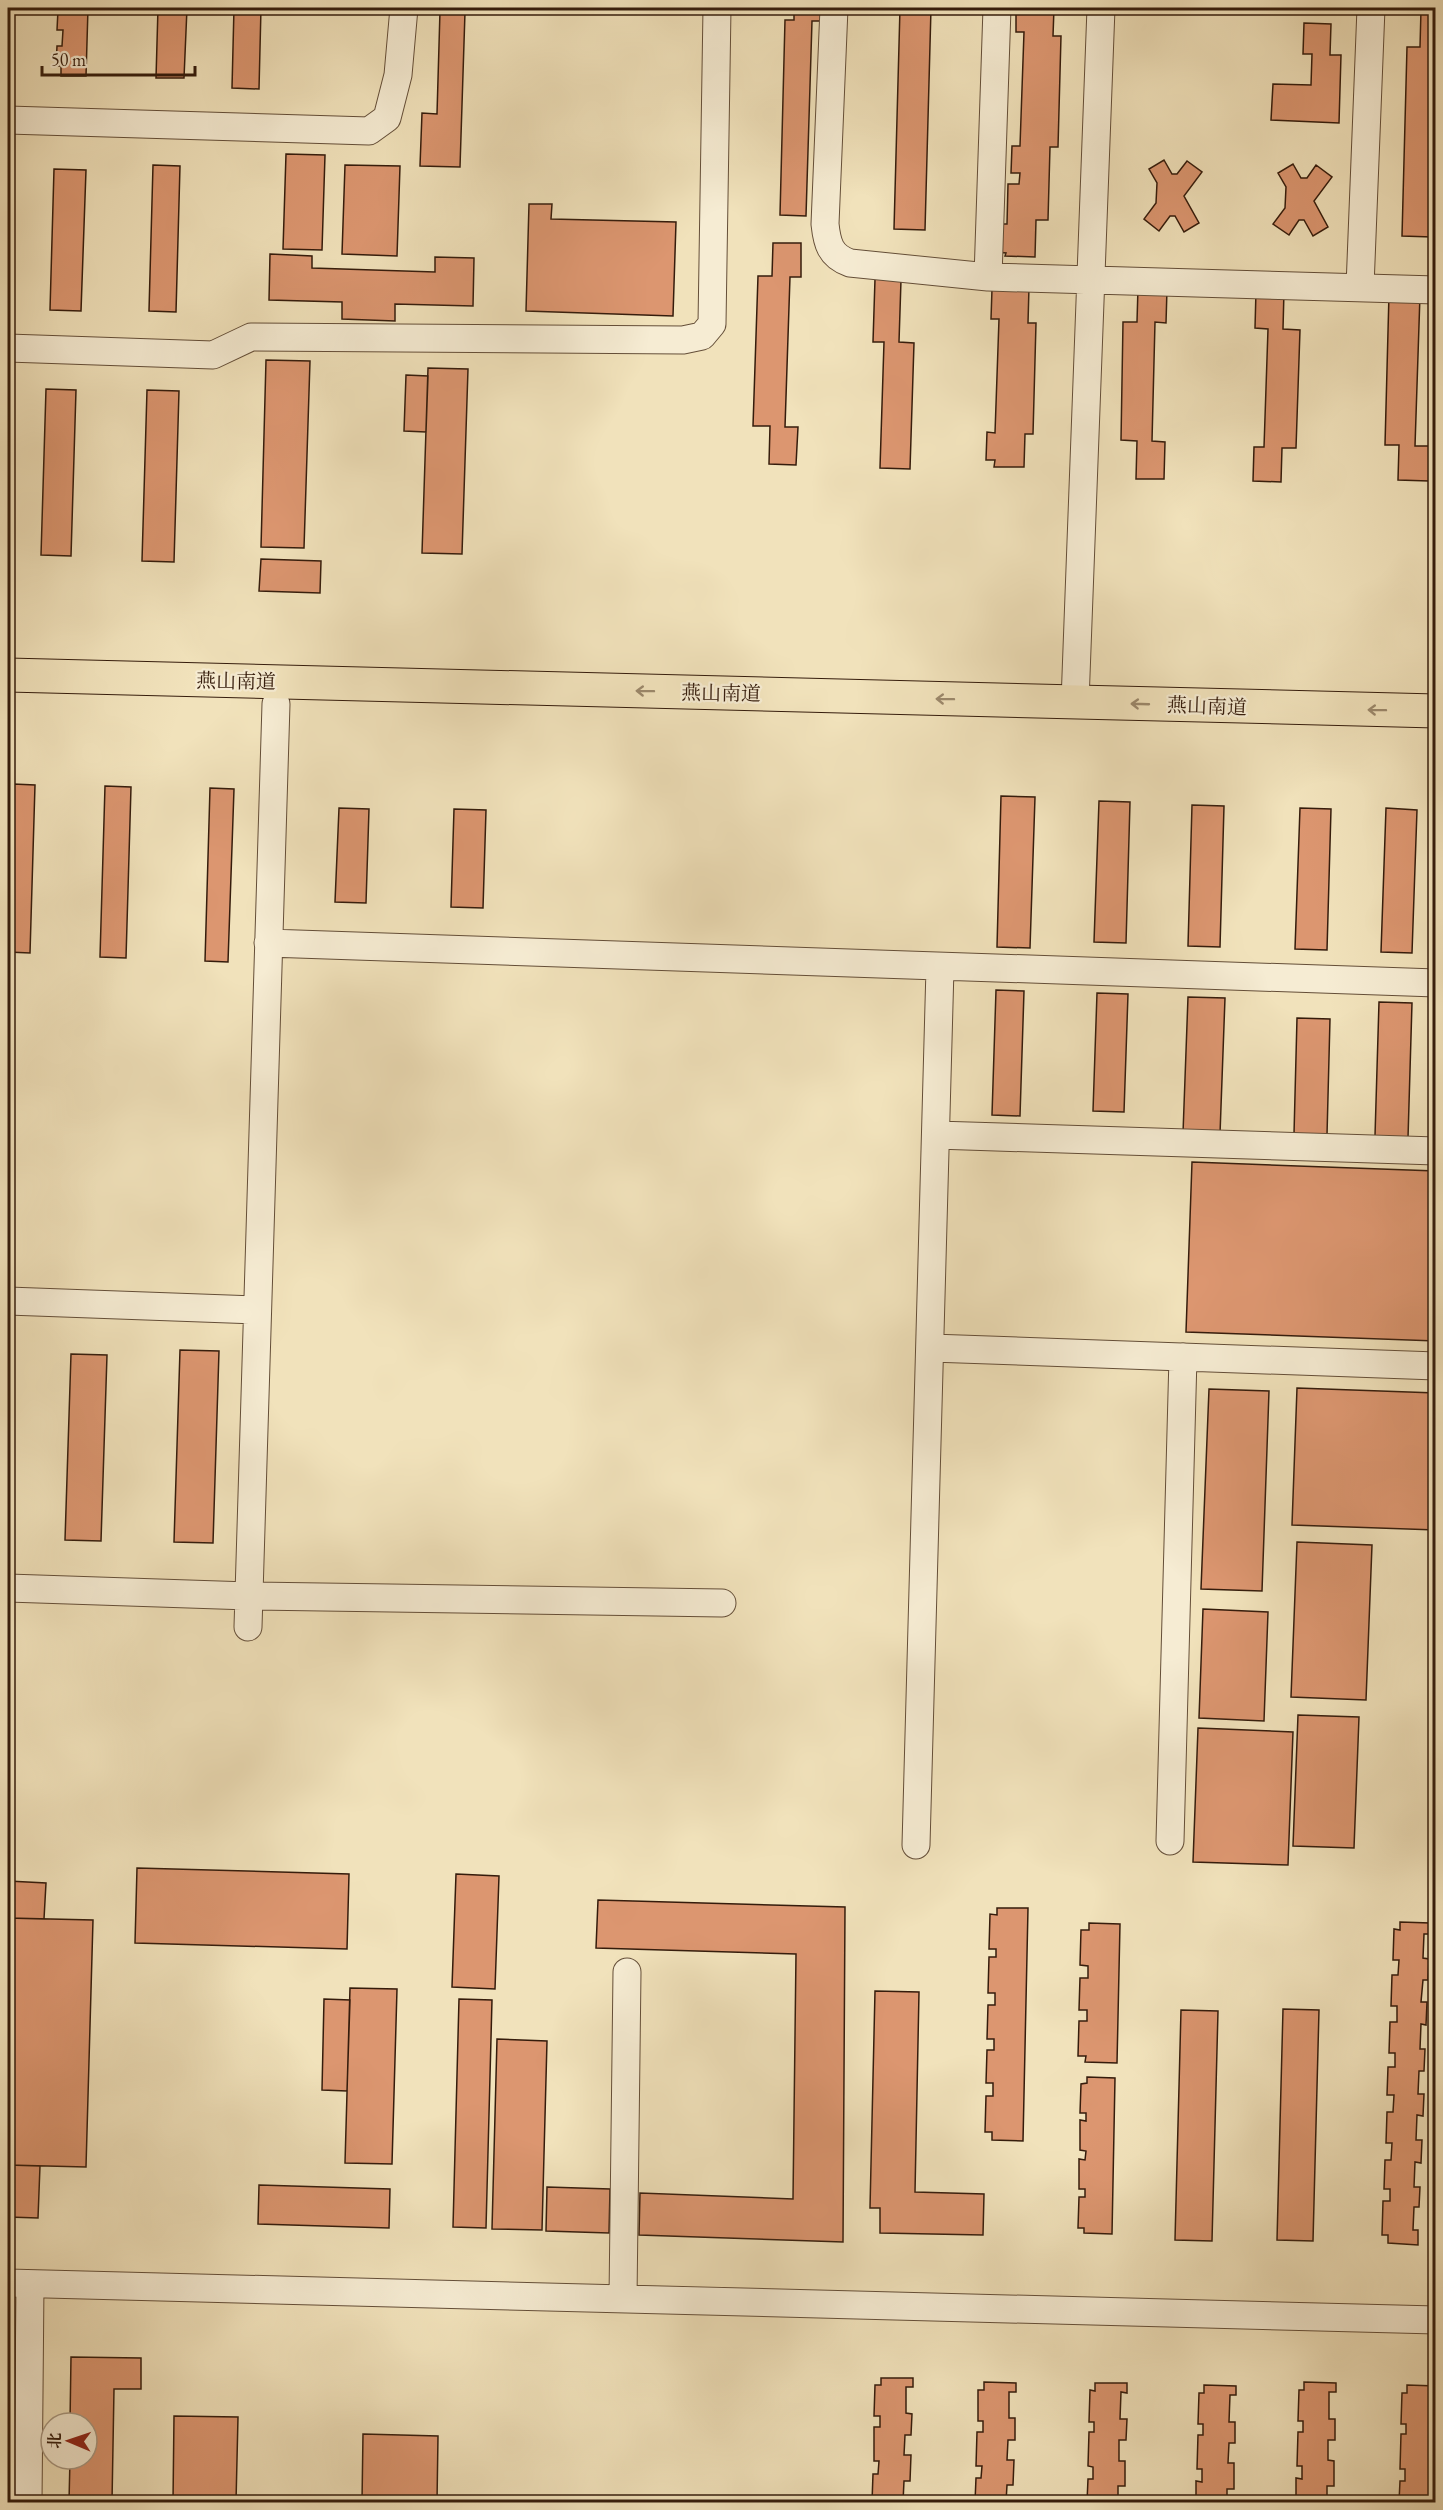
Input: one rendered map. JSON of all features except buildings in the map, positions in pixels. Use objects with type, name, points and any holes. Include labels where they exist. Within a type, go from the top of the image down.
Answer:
[{"type":"main road","name":"燕山南道","points":[[8,675],[1436,711]]},
{"type":"main road","name":"燕山南道","points":[[8,698],[1436,734]]},
{"type":"street","points":[[8,120],[369,131],[387,118],[398,75],[404,8]]},
{"type":"street","points":[[8,348],[213,355],[251,337],[683,340],[702,336],[712,324],[717,8]]},
{"type":"street","points":[[834,8],[825,224],[827,245],[839,259],[850,263],[988,277],[1090,278],[1436,290]]},
{"type":"street","points":[[988,277],[998,8]]},
{"type":"street","points":[[1075,702],[1101,8]]},
{"type":"street","points":[[1360,287],[1371,8]]},
{"type":"street","points":[[248,1627],[276,704]]},
{"type":"street","points":[[268,943],[940,968],[1436,983]]},
{"type":"street","points":[[915,1845],[931,1348],[940,968]]},
{"type":"street","points":[[936,1135],[1436,1151]]},
{"type":"street","points":[[8,1301],[257,1310]]},
{"type":"street","points":[[931,1348],[1436,1366]]},
{"type":"street","points":[[1170,1841],[1184,1357]]},
{"type":"street","points":[[8,1588],[249,1596],[722,1603]]},
{"type":"street","points":[[623,2299],[627,1972]]},
{"type":"street","points":[[28,2502],[19,2283],[1436,2320]]}]
